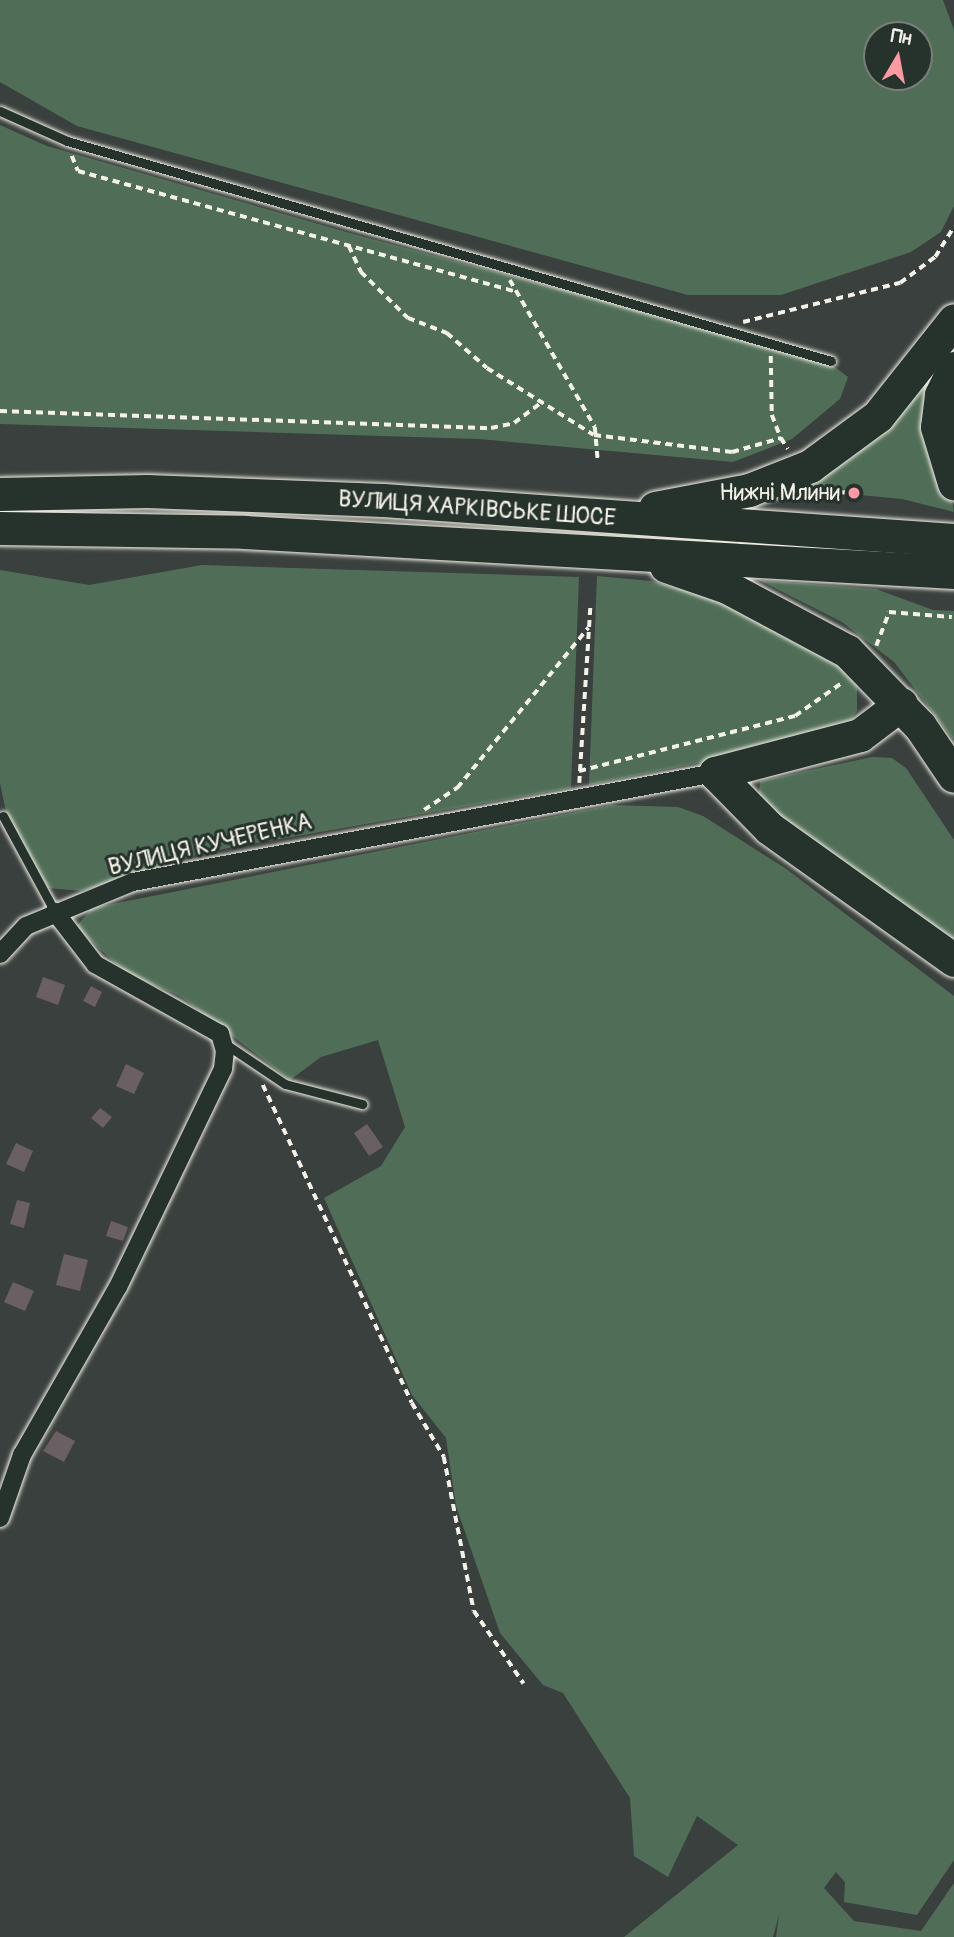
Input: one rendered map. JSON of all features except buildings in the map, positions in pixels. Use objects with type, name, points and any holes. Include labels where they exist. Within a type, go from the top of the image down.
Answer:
[{"type":"highway","points":[[502,509],[629,511],[778,481],[810,466],[878,416],[954,320]]},
{"type":"highway","points":[[954,368],[941,395],[937,426],[954,483]]},
{"type":"highway","name":"ВУЛИЦЯ ХАРКІВСЬКЕ ШОСЕ","points":[[0,494],[240,494],[954,540]]},
{"type":"highway","name":"ВУЛИЦЯ ХАРКІВСЬКЕ ШОСЕ","points":[[0,528],[217,531],[954,572]]},
{"type":"highway","points":[[631,553],[727,587],[824,635],[901,704],[954,776]]},
{"type":"highway","points":[[901,704],[860,735],[715,773],[769,828],[954,960]]},
{"type":"street","name":"ВУЛИЦЯ КУЧЕРЕНКА","points":[[0,954],[26,926],[133,882],[365,836],[715,773]]},
{"type":"street","points":[[0,1518],[22,1455],[118,1287],[223,1069],[222,1042],[206,1026],[95,964],[55,912]]},
{"type":"lane","points":[[0,111],[67,141],[831,361]]},
{"type":"lane","points":[[3,816],[55,912]]},
{"type":"lane","points":[[222,1042],[264,1072],[303,1092],[362,1104]]},
{"type":"path","points":[[67,141],[78,171],[516,292]]},
{"type":"path","points":[[718,329],[900,283],[935,257],[954,226]]},
{"type":"path","points":[[349,246],[382,298],[408,318],[447,332],[487,368],[594,435],[732,452],[781,438]]},
{"type":"path","points":[[502,266],[594,435],[598,460]]},
{"type":"path","points":[[761,341],[775,362],[772,415],[781,438],[793,457]]},
{"type":"path","points":[[0,411],[491,428],[514,423],[543,401]]},
{"type":"path","points":[[811,484],[817,491],[854,493]]},
{"type":"path","points":[[578,798],[590,607]]},
{"type":"path","points":[[872,655],[889,612],[952,617]]},
{"type":"path","points":[[390,832],[457,789],[588,628]]},
{"type":"path","points":[[579,771],[795,716],[853,674]]},
{"type":"path","points":[[264,1072],[262,1091],[338,1240],[412,1403],[444,1457],[474,1611],[524,1684]]},
{"type":"green space","points":[[0,0],[943,0],[954,30],[954,206],[941,232],[911,252],[781,295],[688,295],[77,126],[0,82]]},
{"type":"green space","points":[[0,125],[47,146],[353,234],[824,359],[848,377],[840,399],[792,439],[733,462],[479,439],[0,424]]},
{"type":"green space","points":[[954,326],[931,378],[954,512],[902,499],[818,491],[783,501],[746,498],[782,485]]},
{"type":"green space","points":[[202,565],[579,577],[571,788],[206,852],[81,891],[48,888],[6,812],[0,783],[0,570],[89,585]]},
{"type":"green space","points":[[597,576],[651,581],[715,599],[818,645],[857,679],[857,711],[849,723],[807,741],[589,785]]},
{"type":"green space","points":[[759,580],[876,589],[933,610],[954,611],[954,740],[894,662],[842,622]]},
{"type":"green space","points":[[872,757],[892,758],[906,768],[954,840],[954,943],[758,805],[760,781]]},
{"type":"green space","points":[[611,805],[678,807],[703,816],[785,868],[954,996],[954,1860],[917,1915],[844,1902],[845,1882],[836,1872],[824,1888],[854,1921],[921,1931],[954,1883],[954,1937],[776,1937],[779,1915],[773,1937],[624,1937],[738,1845],[697,1816],[668,1877],[634,1856],[630,1798],[563,1693],[543,1685],[500,1633],[456,1506],[446,1438],[412,1395],[324,1198],[381,1166],[405,1127],[378,1040],[321,1057],[290,1080],[180,996],[126,973],[76,927],[92,908]]},
{"type":"place","name":"Нижні Млини","points":[[854,493]]}]
